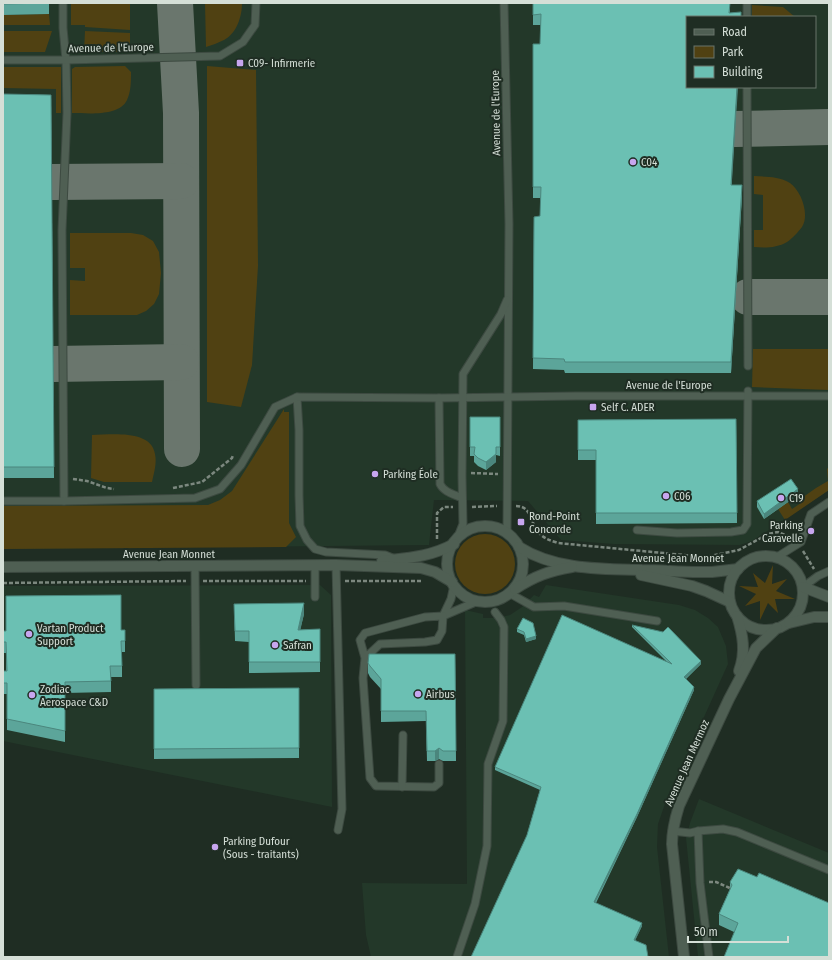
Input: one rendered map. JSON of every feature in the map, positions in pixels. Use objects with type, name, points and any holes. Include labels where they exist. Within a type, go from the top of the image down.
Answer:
[{"type":"street","points":[[487,526],[497,528],[507,533],[514,539],[519,547],[522,560],[522,574],[518,582],[511,592],[494,601],[478,601],[469,598],[453,584],[449,575],[448,563],[450,551],[455,541],[466,532],[487,526]]},
{"type":"street","name":"Avenue Jean Monnet","points":[[336,565],[414,558],[436,553],[455,541]]},
{"type":"street","name":"Avenue Jean Monnet","points":[[519,547],[527,552],[546,559],[576,567]]},
{"type":"street","points":[[787,623],[800,608],[803,597],[803,587],[800,576],[794,568],[777,557],[755,557],[746,562],[738,569],[732,579],[729,590],[730,602],[737,615],[745,623],[755,628],[766,630],[777,628],[787,623],[814,617],[829,616]]},
{"type":"street","name":"Avenue Jean Monnet","points":[[3,567],[336,565],[421,568],[435,572],[453,584]]},
{"type":"street","name":"Avenue Jean Monnet","points":[[511,592],[540,575],[552,570],[576,567],[712,572],[738,569]]},
{"type":"street","name":"Avenue Jean Monnet","points":[[617,569],[692,586],[730,602]]},
{"type":"street","points":[[803,587],[829,597]]},
{"type":"street","name":"Avenue Jean Mermoz","points":[[729,699],[744,653],[742,633],[737,615]]},
{"type":"street","name":"Avenue Jean Mermoz","points":[[684,957],[673,858],[672,831],[679,806],[729,699],[756,648],[777,628]]},
{"type":"lane","points":[[63,3],[67,113],[62,230],[64,501]]},
{"type":"lane","name":"Avenue de l'Europe","points":[[3,60],[220,56],[243,42],[255,25],[256,3]]},
{"type":"lane","name":"Avenue de l'Europe","points":[[504,3],[509,294],[507,533]]},
{"type":"lane","points":[[747,3],[747,16]]},
{"type":"lane","points":[[747,88],[748,366]]},
{"type":"lane","points":[[455,541],[462,524],[463,374],[501,314],[509,294]]},
{"type":"lane","points":[[638,530],[685,533],[731,532],[743,530],[747,524],[748,394]]},
{"type":"lane","name":"Avenue de l'Europe","points":[[297,397],[508,398],[748,394],[829,396]]},
{"type":"lane","points":[[3,501],[195,498],[220,488],[241,465],[275,407],[297,397],[299,430],[300,526],[307,540],[315,549],[326,552],[385,555],[397,559]]},
{"type":"lane","points":[[439,398],[440,484],[443,489],[462,498]]},
{"type":"lane","points":[[777,557],[801,542],[811,514],[829,502]]},
{"type":"lane","points":[[315,565],[315,597]]},
{"type":"lane","points":[[336,565],[342,809],[338,830]]},
{"type":"lane","points":[[195,566],[196,685]]},
{"type":"lane","points":[[803,587],[818,576],[829,571]]},
{"type":"lane","points":[[365,658],[380,644],[437,640],[442,631],[443,616],[451,599],[453,584]]},
{"type":"lane","points":[[511,592],[534,607],[564,606],[657,621]]},
{"type":"lane","points":[[440,764],[439,783],[434,787],[376,786],[370,778],[363,678],[365,658],[360,640],[366,633],[425,617],[443,616],[478,601]]},
{"type":"lane","points":[[457,957],[475,904],[484,865],[488,832],[488,764],[503,721],[504,627],[495,612]]},
{"type":"lane","points":[[402,787],[403,735]]},
{"type":"lane","points":[[672,831],[690,832],[723,829],[737,832],[829,870]]},
{"type":"lane","points":[[698,831],[700,883],[709,957]]},
{"type":"path","points":[[168,488],[202,482],[232,458],[236,452]]},
{"type":"path","points":[[467,473],[503,474]]},
{"type":"path","points":[[64,479],[88,481],[107,488],[115,488]]},
{"type":"path","points":[[436,543],[437,513],[444,506],[521,506],[527,509],[536,530],[546,539],[558,543],[705,557],[739,550],[768,534],[778,532],[790,536],[798,545],[818,576]]},
{"type":"path","points":[[3,583],[315,581]]},
{"type":"path","points":[[336,581],[424,581]]},
{"type":"path","points":[[700,883],[716,882],[732,889]]},
{"type":"shaded area","points":[[3,3],[829,3],[829,490],[752,541],[740,545],[614,544],[561,540],[528,501],[434,500],[429,545],[3,549]]},
{"type":"shaded area","points":[[320,585],[331,595],[332,807],[3,741],[3,586]]},
{"type":"shaded area","points":[[546,585],[679,605],[695,610],[708,618],[718,627],[726,646],[728,664],[666,801],[658,824],[657,847],[669,957],[371,957],[366,935],[362,883],[467,884],[465,610],[483,614],[483,618],[497,618],[510,615],[522,607],[534,595],[539,597]]},
{"type":"shaded area","points":[[699,799],[829,853],[829,957],[698,957],[686,838]]},
{"type":"green space","points":[[71,3],[130,3],[130,30],[71,25]]},
{"type":"green space","points":[[205,3],[242,3],[240,19],[229,37],[206,47]]},
{"type":"green space","points":[[752,5],[783,7],[794,16],[752,16]]},
{"type":"green space","points":[[49,14],[50,25],[3,25],[3,15]]},
{"type":"green space","points":[[3,31],[52,31],[45,52],[3,52]]},
{"type":"green space","points":[[85,31],[130,33],[129,46],[124,52],[84,52]]},
{"type":"green space","points":[[125,66],[131,72],[131,83],[127,100],[123,105],[110,112],[72,113],[72,69],[75,67]]},
{"type":"green space","points":[[207,66],[256,70],[258,266],[252,365],[241,407],[207,402]]},
{"type":"green space","points":[[3,67],[61,67],[61,113],[56,113],[56,89],[3,88]]},
{"type":"green space","points":[[754,176],[772,177],[786,181],[798,191],[801,197],[805,209],[804,222],[802,227],[795,235],[783,244],[771,247],[754,247],[754,230],[763,230],[763,195],[754,194]]},
{"type":"green space","points":[[70,233],[131,233],[143,235],[153,241],[159,252],[161,273],[159,294],[154,304],[146,311],[137,315],[70,315],[70,280],[85,281],[85,268],[70,268]]},
{"type":"green space","points":[[753,349],[829,349],[829,390],[752,387]]},
{"type":"green space","points":[[284,409],[284,412],[289,412],[289,523],[296,537],[286,547],[3,549],[3,506],[208,505],[220,500],[232,491]]},
{"type":"green space","points":[[119,434],[146,440],[152,446],[156,457],[152,482],[104,482],[91,478],[92,435]]},
{"type":"green space","points":[[829,467],[829,490],[785,520],[778,509],[788,502],[792,509],[801,503],[799,500],[828,481],[827,469]]},
{"type":"green space","points":[[485,534],[501,539],[506,543],[510,548],[515,564],[510,580],[506,585],[501,589],[485,594],[469,589],[464,585],[460,580],[455,564],[460,548],[464,543],[469,539]]},
{"type":"green space","points":[[773,565],[772,584],[787,579],[776,591],[795,599],[775,599],[778,613],[768,603],[760,620],[760,601],[745,606],[756,594],[739,586],[758,587],[753,573],[765,583]]},
{"type":"building","points":[[3,3],[49,3],[3,4]]},
{"type":"building","name":"C04","points":[[533,3],[730,3],[729,13],[741,12],[741,16],[686,16],[686,88],[737,88],[731,185],[742,185],[731,362],[565,362],[564,359],[533,358],[534,217],[540,216],[541,187],[533,187],[533,44],[540,44],[541,14],[533,15]]},
{"type":"building","points":[[3,94],[51,95],[54,467],[3,467]]},
{"type":"building","points":[[470,417],[500,417],[500,447],[496,447],[496,454],[486,462],[474,454],[475,447],[470,447]]},
{"type":"building","name":"C06","points":[[736,419],[737,513],[596,513],[596,450],[578,450],[578,420]]},
{"type":"building","name":"C19","points":[[791,479],[798,489],[764,514],[757,501]]},
{"type":"building","points":[[121,595],[121,630],[125,630],[125,641],[121,641],[122,666],[110,666],[111,681],[65,682],[65,731],[7,719],[7,683],[3,683],[3,671],[7,671],[6,642],[3,642],[3,631],[6,631],[6,596]]},
{"type":"building","points":[[304,603],[298,630],[320,629],[320,662],[249,662],[249,631],[235,631],[234,604]]},
{"type":"building","points":[[562,615],[672,664],[632,625],[663,632],[668,627],[701,661],[684,677],[694,687],[637,814],[594,902],[642,923],[634,940],[646,945],[648,957],[471,957],[527,835],[541,787],[495,767]]},
{"type":"building","points":[[523,618],[533,623],[536,636],[526,639],[524,632],[517,629]]},
{"type":"building","points":[[369,654],[455,654],[456,751],[443,751],[439,748],[435,751],[427,751],[426,711],[381,711],[381,679],[368,663]]},
{"type":"building","points":[[299,688],[299,748],[154,749],[154,689]]},
{"type":"building","points":[[738,869],[757,877],[759,873],[829,903],[829,957],[724,957],[738,923],[719,914],[732,885],[730,882]]},
{"type":"taxiway","points":[[175,3],[181,113],[182,449]]},
{"type":"taxiway","points":[[735,129],[829,127]]},
{"type":"taxiway","points":[[52,182],[181,181]]},
{"type":"taxiway","points":[[748,297],[829,297]]},
{"type":"taxiway","points":[[53,364],[181,362]]},
{"type":"place","name":"C09- Infirmerie","points":[[240,63]]},
{"type":"place","name":"C04","points":[[633,162]]},
{"type":"place","name":"Self C. ADER","points":[[593,407]]},
{"type":"place","name":"Parking Éole","points":[[375,474]]},
{"type":"place","name":"C06","points":[[666,496]]},
{"type":"place","name":"C19","points":[[781,498]]},
{"type":"place","name":"Rond-Point Concorde","points":[[521,522]]},
{"type":"place","name":"Parking Caravelle","points":[[811,531]]},
{"type":"place","name":"Vartan Product Support","points":[[29,634]]},
{"type":"place","name":"Safran","points":[[275,645]]},
{"type":"place","name":"Airbus","points":[[418,694]]},
{"type":"place","name":"Zodiac Aerospace C&D","points":[[32,695]]},
{"type":"place","name":"Parking Dufour (Sous - traitants)","points":[[215,847]]}]
